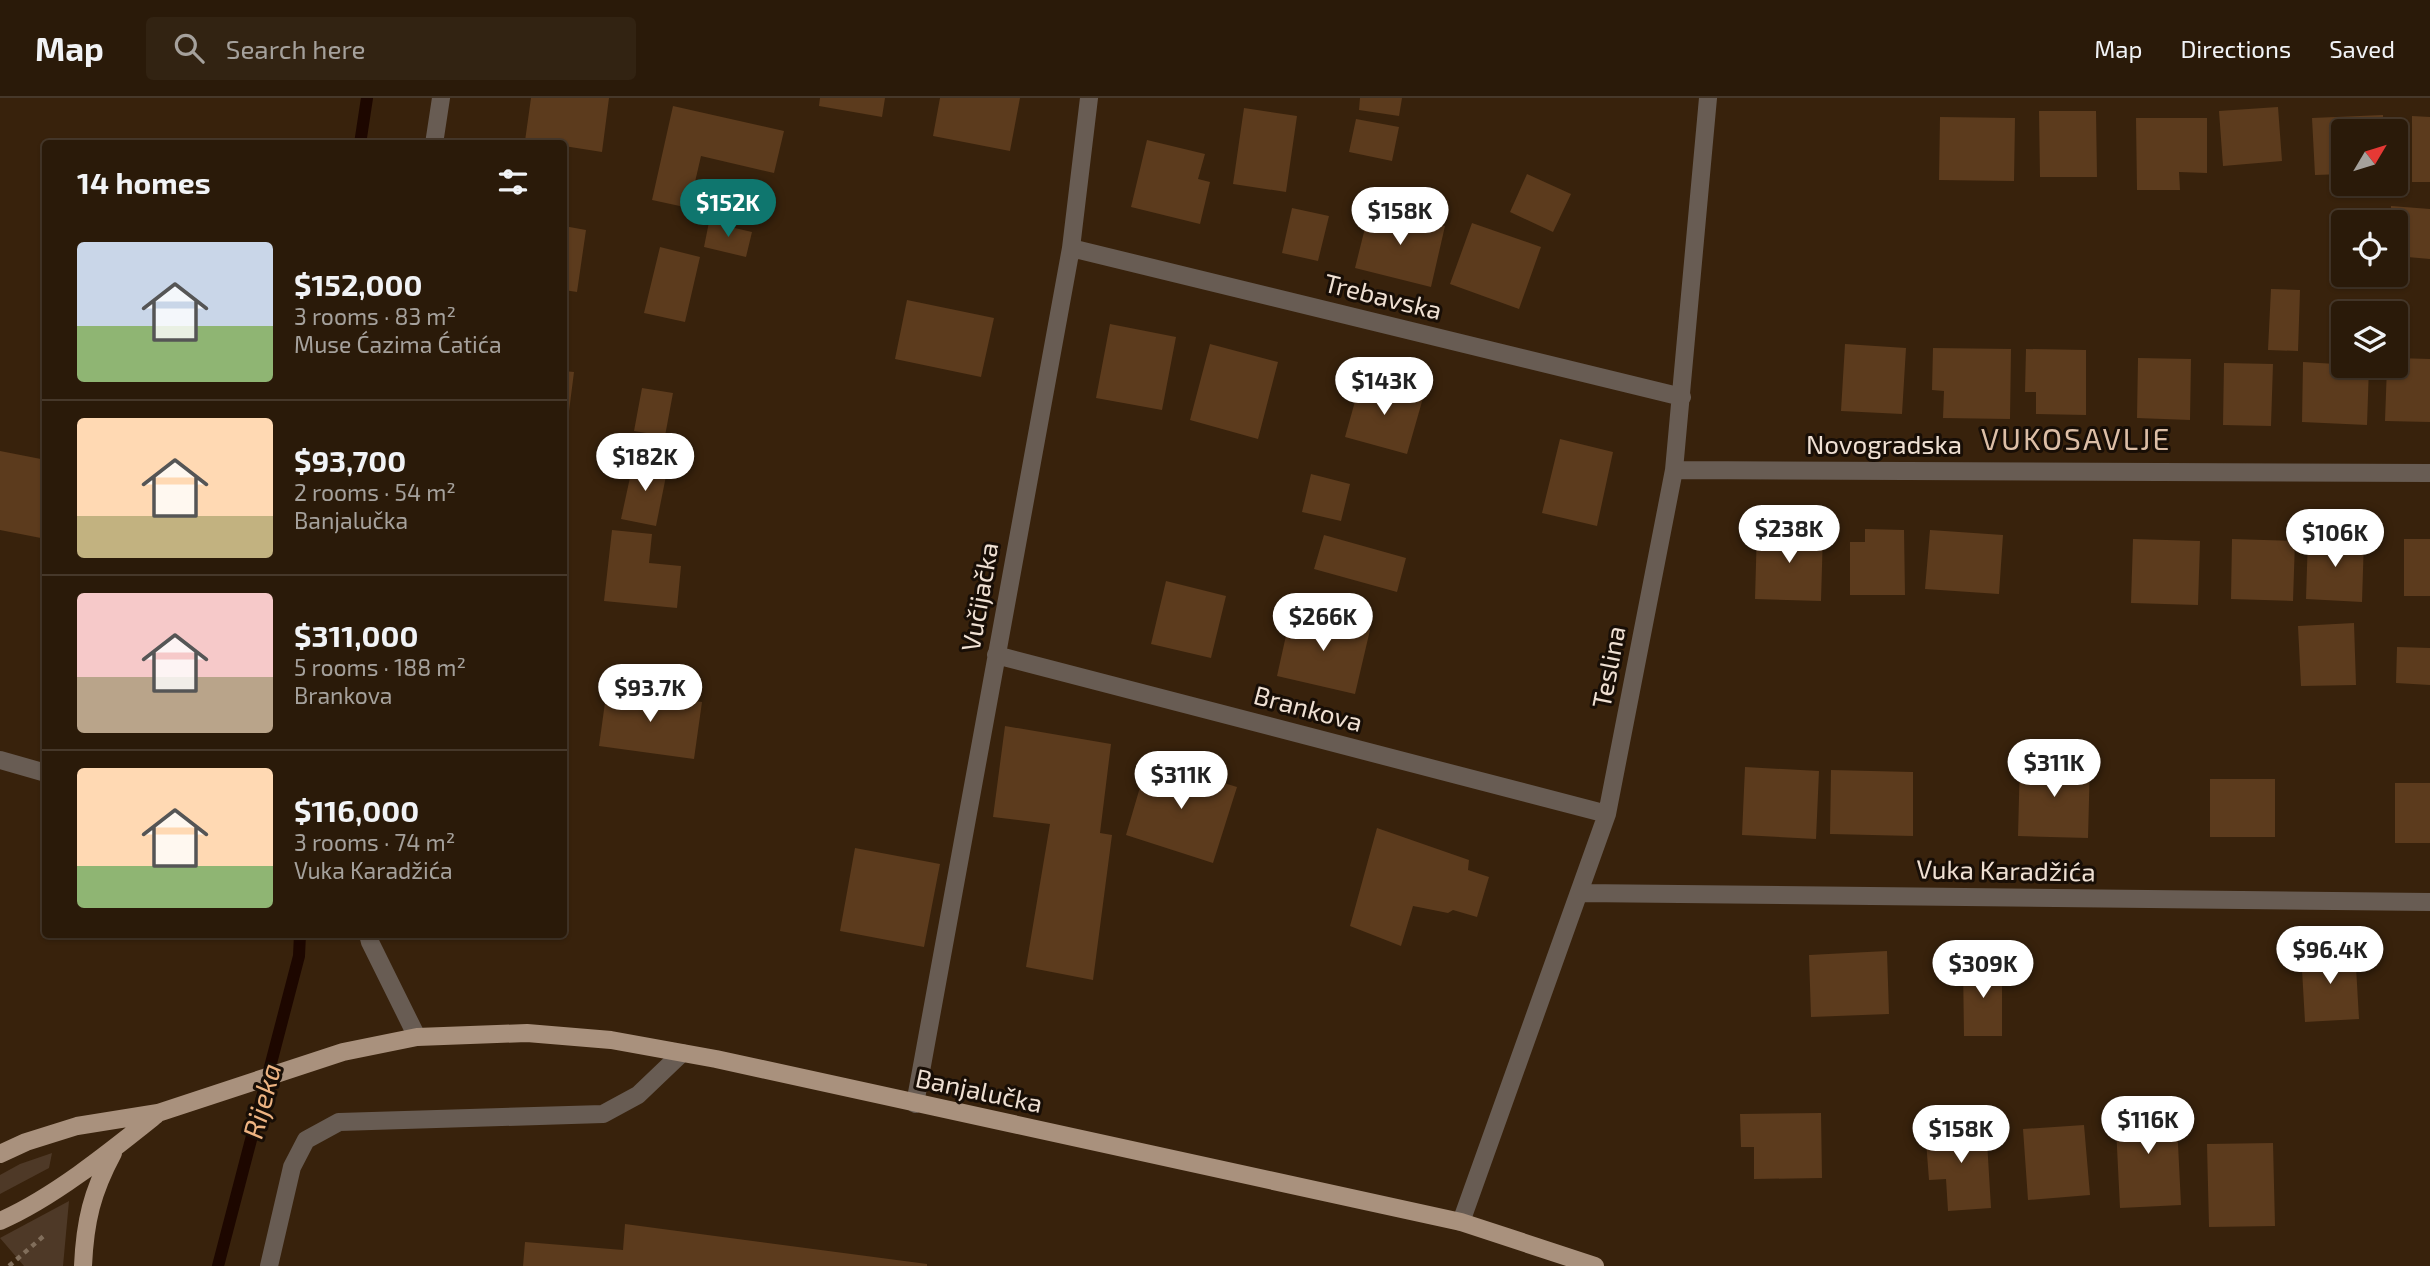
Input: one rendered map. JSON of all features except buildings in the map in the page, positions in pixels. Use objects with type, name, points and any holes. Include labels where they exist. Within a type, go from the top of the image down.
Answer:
[{"type":"main road","name":"Banjalučka","points":[[166,1110],[343,1052],[417,1037],[527,1032],[611,1040],[682,1053],[1461,1223],[1595,1266]]},
{"type":"main road","points":[[0,1221],[30,1205],[166,1110]]},
{"type":"main road","points":[[2,1151],[77,1126],[166,1110]]},
{"type":"main road","points":[[83,1266],[86,1233],[98,1181],[116,1147]]},
{"type":"street","points":[[434,140],[441,98]]},
{"type":"street","name":"Vučijačka","points":[[915,1104],[1071,248],[1089,98]]},
{"type":"street","name":"Teslina","points":[[1461,1223],[1607,814],[1674,470],[1708,98]]},
{"type":"street","name":"Trebavska","points":[[1071,248],[1682,397]]},
{"type":"street","name":"Novogradska","points":[[1674,470],[2430,473]]},
{"type":"street","name":"Brankova","points":[[996,655],[1607,814]]},
{"type":"street","points":[[0,760],[42,772]]},
{"type":"street","name":"Vuka Karadžića","points":[[1580,893],[2430,902]]},
{"type":"street","points":[[369,938],[417,1037]]},
{"type":"street","points":[[270,1266],[292,1167],[306,1140],[339,1122],[603,1114],[638,1095],[682,1053]]},
{"type":"path","points":[[9,1266],[49,1231],[86,1233]]},
{"type":"shaded area","points":[[52,1153],[49,1168],[0,1194],[0,1175],[20,1164]]},
{"type":"shaded area","points":[[69,1201],[63,1266],[24,1266],[0,1238]]},
{"type":"waterway","name":"Rijeka","points":[[361,140],[367,98]]},
{"type":"waterway","name":"Rijeka","points":[[218,1266],[299,956],[300,938]]},
{"type":"district","name":"VUKOSAVLJE","points":[[2076,440]]}]
